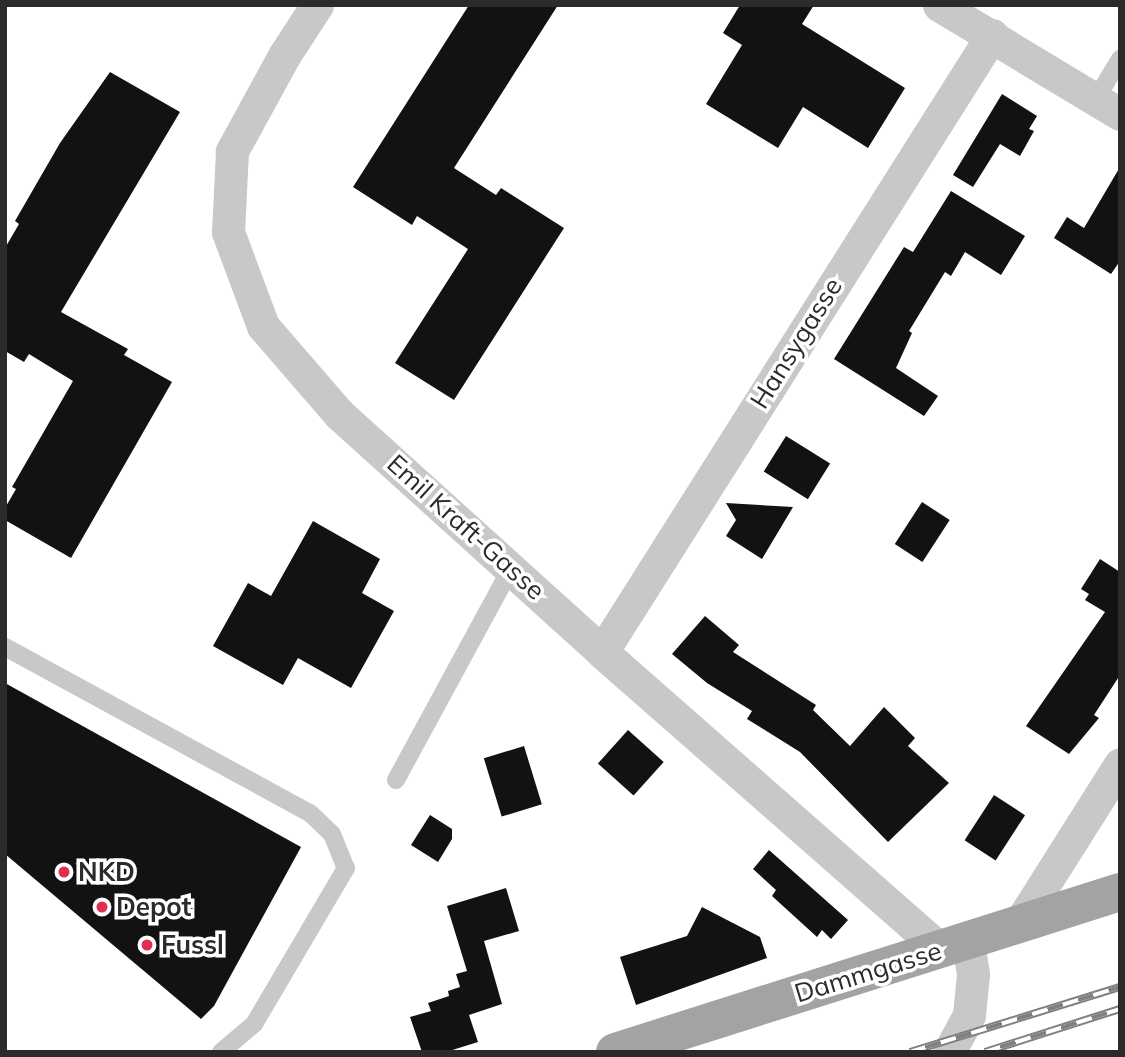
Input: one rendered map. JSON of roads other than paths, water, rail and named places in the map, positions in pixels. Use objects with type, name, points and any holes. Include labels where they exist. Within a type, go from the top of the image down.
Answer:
[{"type":"main road","name":"Dammgasse","points":[[615,1052],[1120,892]]},
{"type":"street","name":"Emil Kraft-Gasse","points":[[317,5],[285,54],[232,151],[228,232],[263,326],[338,414],[512,566],[601,652],[955,945]]},
{"type":"street","points":[[939,5],[1108,107]]},
{"type":"street","name":"Hansygasse","points":[[601,652],[992,35]]},
{"type":"street","points":[[1020,924],[1120,764]]},
{"type":"street","points":[[949,1052],[969,1015],[973,974],[955,945]]},
{"type":"lane","points":[[1108,107],[1120,59]]},
{"type":"lane","points":[[396,780],[512,566]]},
{"type":"lane","points":[[5,647],[310,813],[332,834],[346,868],[254,1024],[221,1052]]},
{"type":"railway","points":[[910,1052],[1120,987]]},
{"type":"railway","points":[[985,1052],[1120,1009]]},
{"type":"place","name":"NKD","points":[[64,872]]},
{"type":"place","name":"Depot","points":[[102,907]]},
{"type":"place","name":"Fussl","points":[[147,945]]}]
